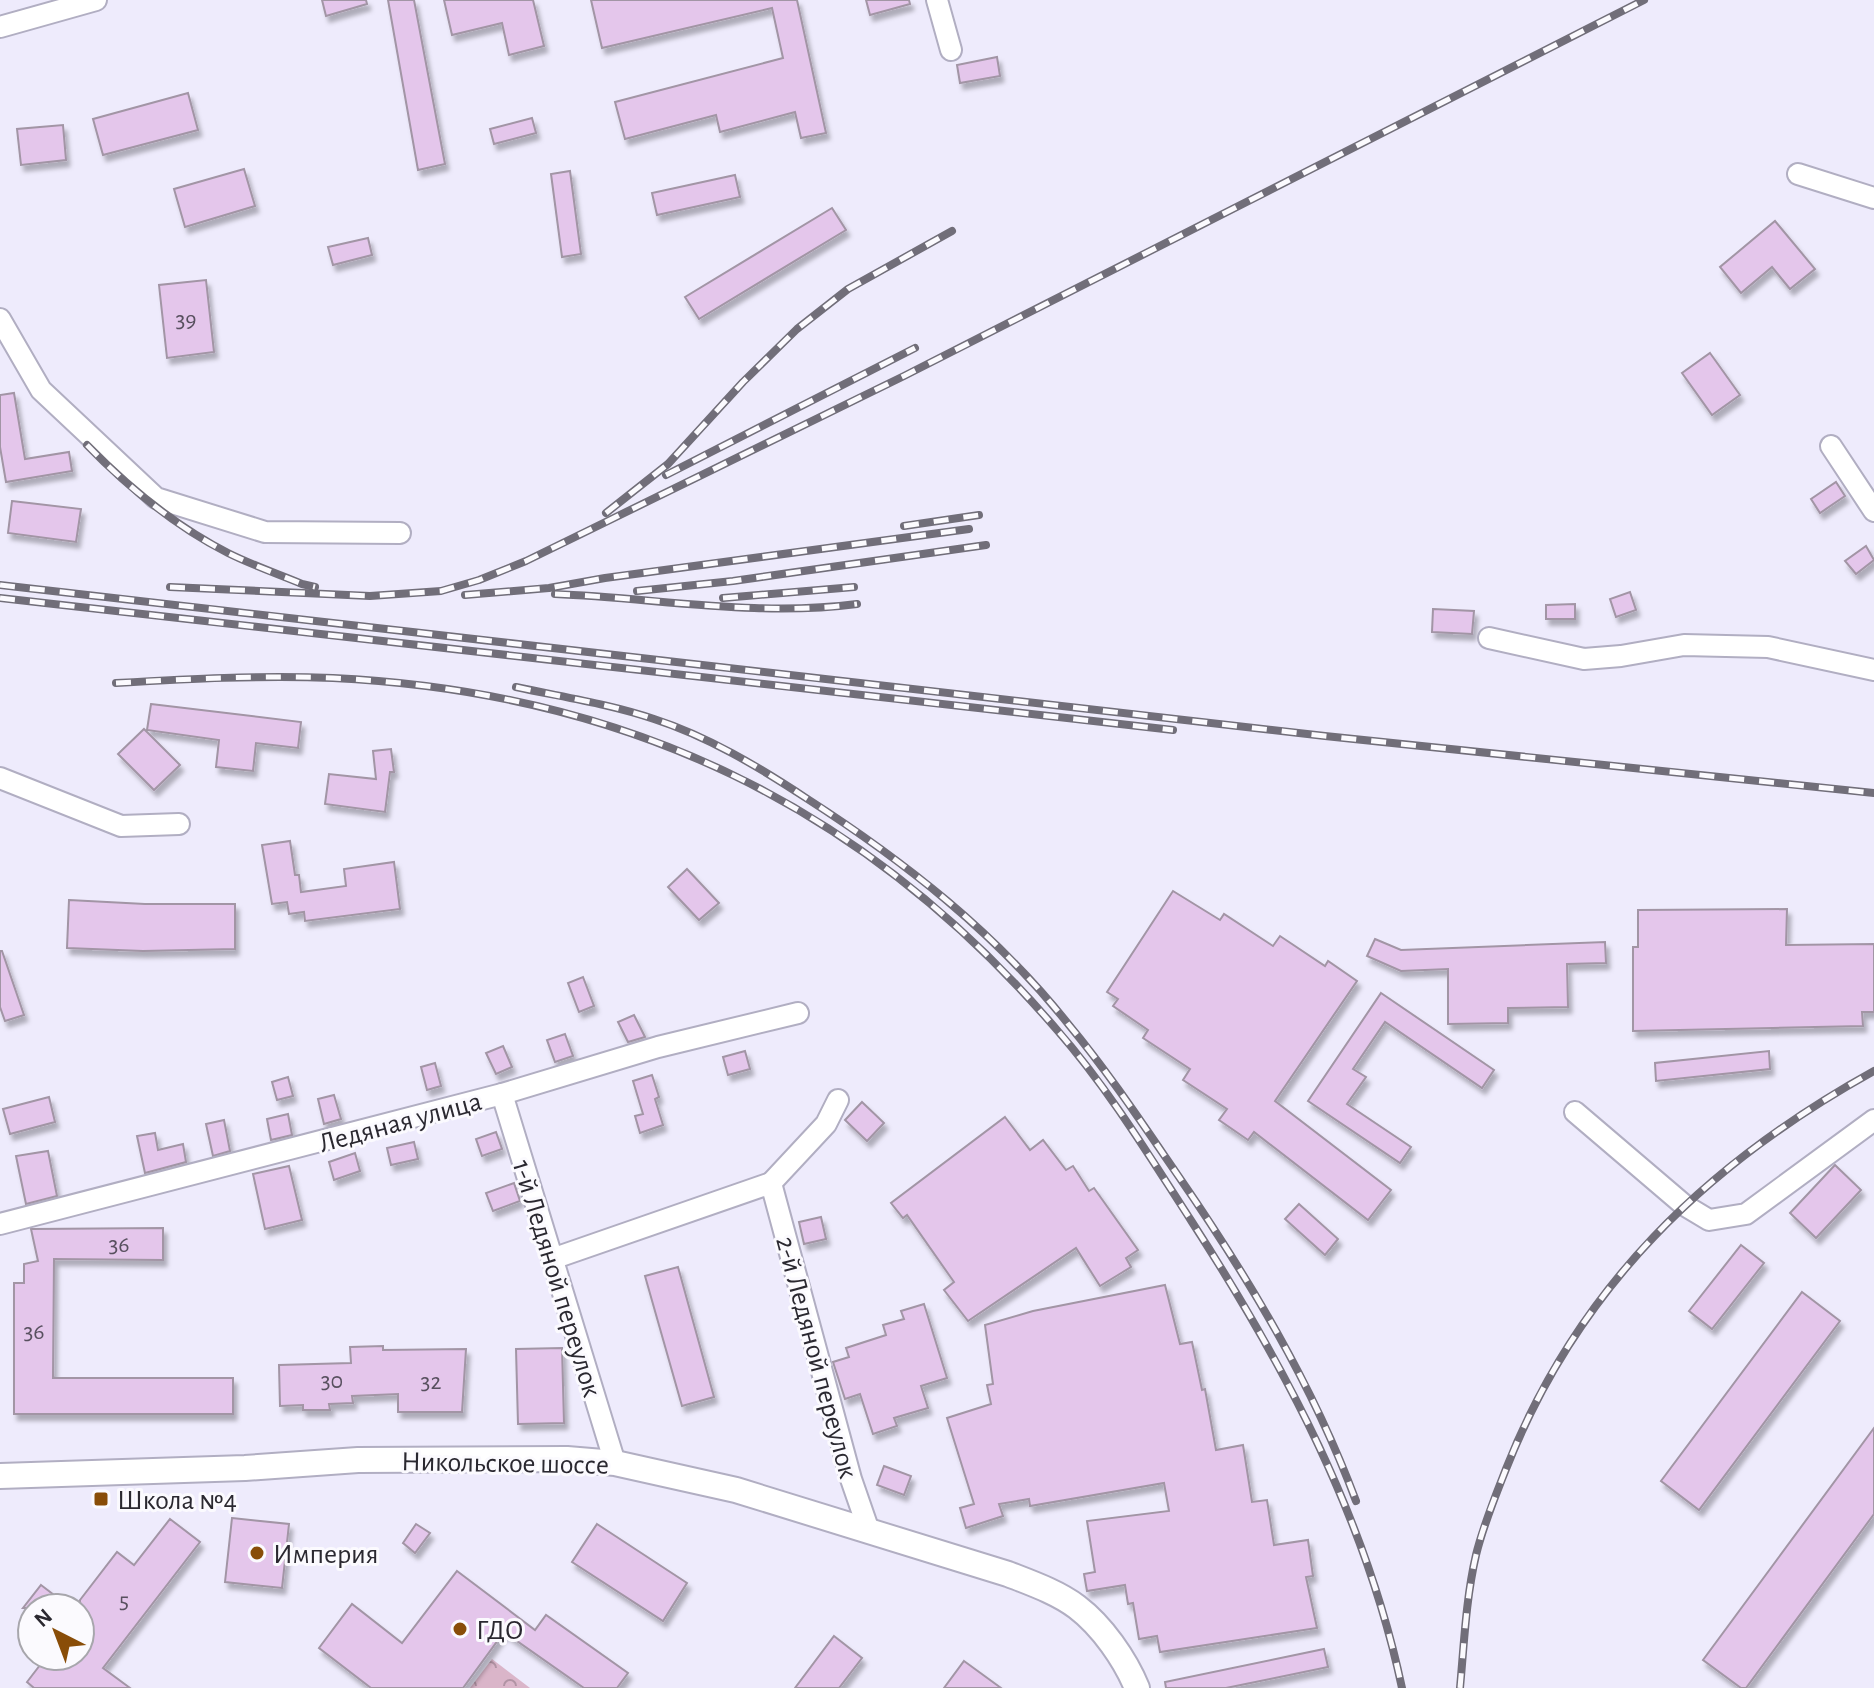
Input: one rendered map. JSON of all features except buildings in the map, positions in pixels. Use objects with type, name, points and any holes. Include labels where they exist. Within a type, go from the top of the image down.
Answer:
[{"type":"street","points":[[0,27],[96,0]]},
{"type":"street","points":[[937,0],[951,50]]},
{"type":"street","points":[[1798,174],[1874,198]]},
{"type":"street","points":[[0,319],[41,390],[156,498],[265,532],[400,533]]},
{"type":"street","points":[[1831,446],[1874,511]]},
{"type":"street","points":[[1489,638],[1584,659],[1684,645],[1768,647],[1874,670]]},
{"type":"street","points":[[0,778],[121,826],[179,824]]},
{"type":"street","name":"Ледяная улица","points":[[0,1224],[502,1094],[658,1047],[798,1013]]},
{"type":"street","name":"1-й Ледяной переулок","points":[[502,1094],[615,1463]]},
{"type":"street","points":[[552,1259],[771,1183],[826,1124],[838,1100]]},
{"type":"street","points":[[1575,1112],[1684,1205],[1709,1220],[1746,1214],[1874,1120]]},
{"type":"street","name":"2-й Ледяной переулок","points":[[771,1183],[851,1479],[869,1531]]},
{"type":"street","name":"Никольское шоссе","points":[[0,1476],[245,1468],[358,1460],[567,1459],[615,1463],[736,1490],[1008,1574],[1046,1589],[1077,1607],[1107,1638],[1137,1688]]},
{"type":"green space","points":[[492,1659],[530,1688],[470,1688]]},
{"type":"railway","points":[[170,587],[370,596],[441,591],[479,580],[526,561],[904,376],[1644,0]]},
{"type":"railway","points":[[606,513],[668,464],[743,382],[797,329],[848,289],[952,231]]},
{"type":"railway","points":[[666,475],[915,348]]},
{"type":"railway","points":[[87,445],[136,491],[190,531],[237,557],[315,587]]},
{"type":"railway","points":[[904,526],[979,515]]},
{"type":"railway","points":[[465,595],[549,588],[969,529]]},
{"type":"railway","points":[[637,591],[733,581],[986,545]]},
{"type":"railway","points":[[0,585],[1325,736],[1874,793]]},
{"type":"railway","points":[[723,598],[854,587]]},
{"type":"railway","points":[[555,594],[744,608],[857,604]]},
{"type":"railway","points":[[0,598],[1173,730]]},
{"type":"railway","points":[[116,683],[251,677],[333,678],[441,688],[543,707],[641,736],[733,775],[821,824],[904,882],[983,951],[1076,1052],[1128,1123],[1226,1276],[1290,1388],[1344,1504],[1367,1564],[1402,1688]]},
{"type":"railway","points":[[516,687],[637,714],[694,734],[732,753],[788,786],[878,847],[980,929],[1041,991],[1097,1061],[1229,1252],[1299,1373],[1356,1501]]},
{"type":"railway","points":[[1460,1688],[1470,1588],[1482,1533],[1535,1404],[1570,1344],[1609,1288],[1654,1237],[1702,1190],[1813,1107],[1874,1071]]},
{"type":"place","name":"Школа №4","points":[[101,1499]]},
{"type":"place","name":"Империя","points":[[257,1553]]},
{"type":"place","name":"ГДО","points":[[460,1629]]}]
